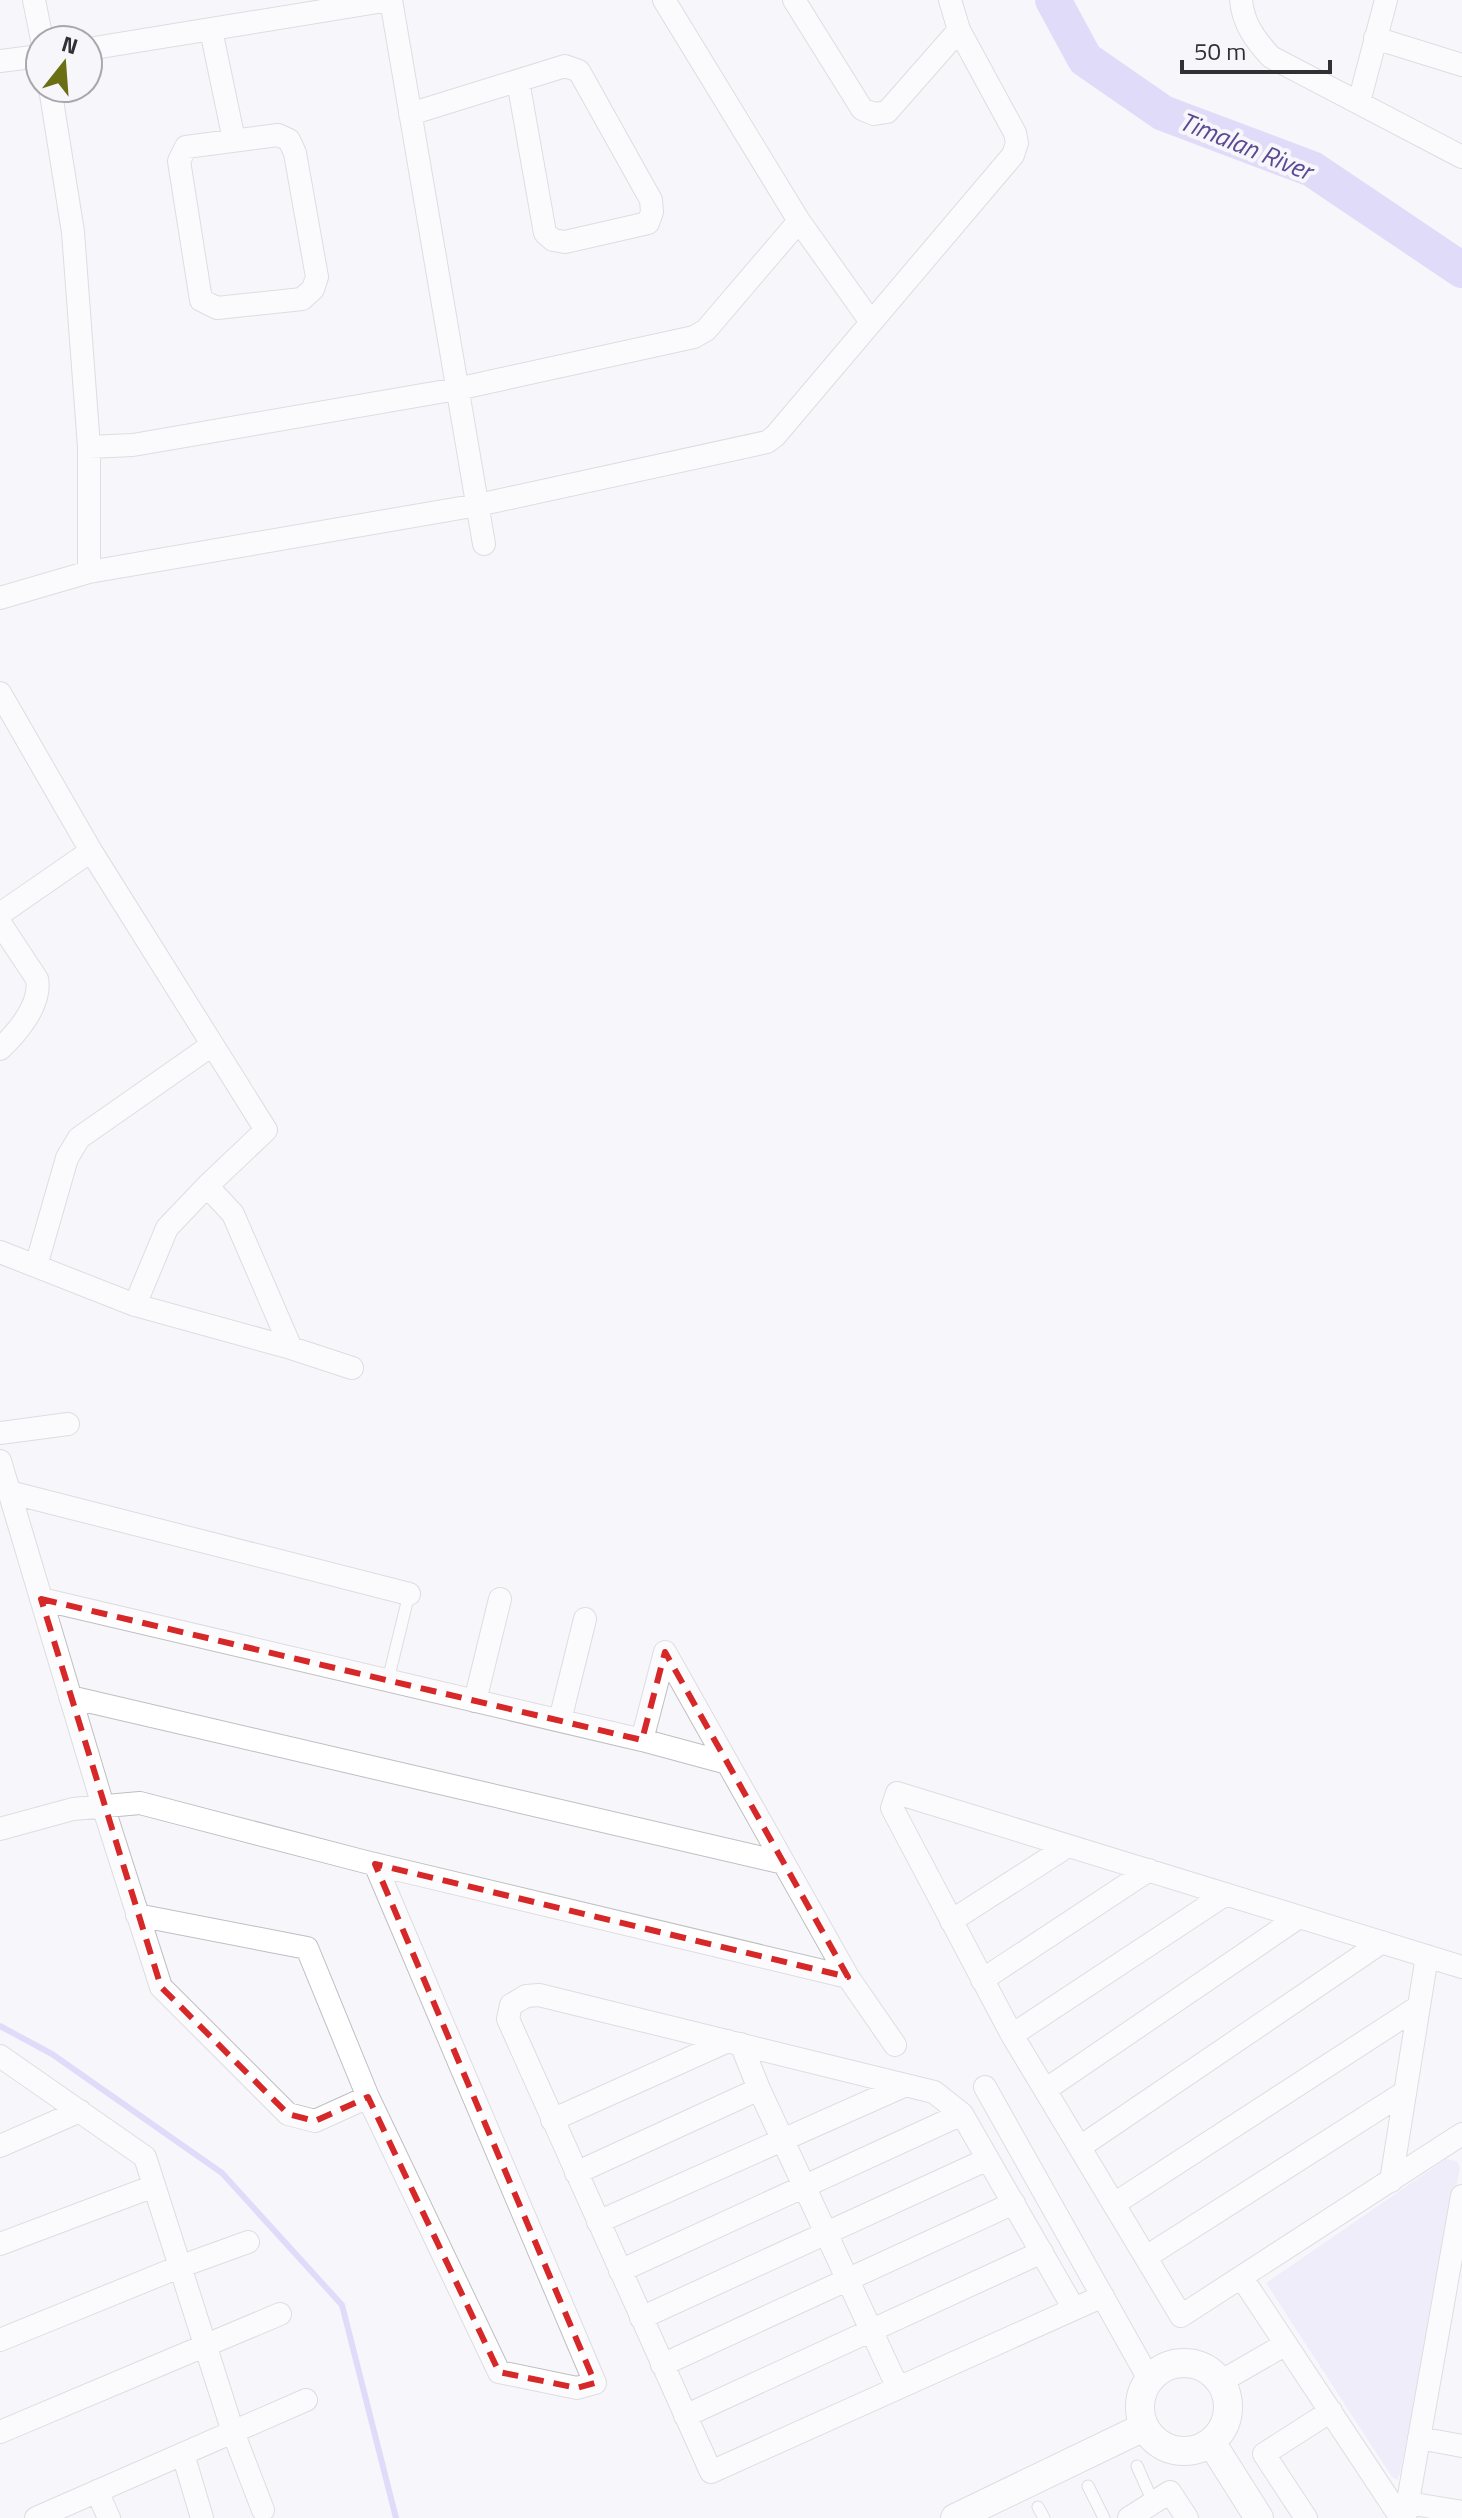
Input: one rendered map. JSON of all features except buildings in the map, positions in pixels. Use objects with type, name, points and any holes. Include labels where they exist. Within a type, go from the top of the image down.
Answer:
[{"type":"street","points":[[34,0],[39,24]]},
{"type":"street","points":[[104,47],[391,0],[484,544]]},
{"type":"street","points":[[664,0],[799,221],[871,322]]},
{"type":"street","points":[[794,0],[862,109],[874,114],[887,112],[959,30]]},
{"type":"street","points":[[0,598],[89,572],[478,505],[767,442],[1013,155],[1017,143],[1015,133],[959,30],[950,0]]},
{"type":"street","points":[[1241,0],[1243,16],[1256,41],[1271,57],[1462,157]]},
{"type":"street","points":[[1359,102],[1386,0]]},
{"type":"street","points":[[211,30],[234,140]]},
{"type":"street","points":[[1375,38],[1462,65]]},
{"type":"street","points":[[0,61],[24,58]]},
{"type":"street","points":[[410,114],[565,66],[579,71],[651,200],[652,212],[648,223],[565,242],[553,240],[545,233],[518,81]]},
{"type":"street","points":[[53,104],[73,232],[89,447],[89,572]]},
{"type":"street","points":[[278,135],[289,140],[295,153],[317,277],[313,289],[302,299],[217,308],[201,300],[179,161],[186,147],[234,140],[278,135]]},
{"type":"street","points":[[89,447],[133,445],[457,389],[694,337],[706,330],[799,221]]},
{"type":"street","points":[[0,693],[91,851],[266,1130],[167,1228],[135,1305]]},
{"type":"street","points":[[0,914],[91,851]]},
{"type":"street","points":[[0,923],[37,979],[39,988],[18,1031],[0,1049]]},
{"type":"street","points":[[36,1266],[67,1158],[79,1138],[212,1045]]},
{"type":"street","points":[[207,1186],[233,1214],[291,1348]]},
{"type":"street","points":[[0,1252],[135,1305],[352,1368]]},
{"type":"street","points":[[0,1433],[68,1424]]},
{"type":"street","points":[[0,1461],[103,1806],[161,1987],[288,2114],[315,2121],[368,2097]]},
{"type":"street","points":[[9,1492],[409,1594]]},
{"type":"street","points":[[41,1599],[560,1720],[727,1763]]},
{"type":"street","points":[[475,1701],[500,1599]]},
{"type":"street","points":[[560,1720],[585,1619]]},
{"type":"street","points":[[642,1740],[665,1652],[848,1977],[895,2045]]},
{"type":"street","points":[[70,1697],[784,1863]]},
{"type":"street","points":[[1462,1967],[897,1793],[892,1808],[1012,2035],[1181,2316],[1462,2134]]},
{"type":"street","points":[[0,1829],[73,1809],[140,1803],[375,1864],[848,1977]]},
{"type":"street","points":[[951,1921],[1068,1846]]},
{"type":"street","points":[[137,1915],[307,1948],[368,2097],[499,2372],[577,2388],[595,2383],[375,1864]]},
{"type":"street","points":[[982,1980],[1149,1870]]},
{"type":"street","points":[[1012,2035],[1226,1894]]},
{"type":"street","points":[[1045,2090],[1299,1917]]},
{"type":"street","points":[[1080,2147],[1382,1942]]},
{"type":"street","points":[[1391,2181],[1427,1956]]},
{"type":"street","points":[[1074,2309],[962,2114],[934,2092],[539,1995],[519,1998],[511,2005],[508,2019],[711,2472],[1103,2296]]},
{"type":"street","points":[[1114,2204],[1418,2007]]},
{"type":"street","points":[[734,2043],[759,2089],[898,2388]]},
{"type":"street","points":[[552,2120],[734,2043]]},
{"type":"street","points":[[0,2056],[145,2157],[204,2346],[263,2510]]},
{"type":"street","points":[[598,2222],[906,2085]]},
{"type":"street","points":[[985,2087],[1149,2379]]},
{"type":"street","points":[[576,2173],[759,2089]]},
{"type":"street","points":[[1146,2257],[1405,2092]]},
{"type":"street","points":[[0,2146],[80,2111]]},
{"type":"street","points":[[620,2271],[962,2114]]},
{"type":"street","points":[[641,2318],[988,2159]]},
{"type":"street","points":[[0,2244],[154,2186]]},
{"type":"street","points":[[1405,2513],[1462,2196]]},
{"type":"street","points":[[662,2365],[1014,2203]]},
{"type":"street","points":[[0,2340],[248,2242]]},
{"type":"street","points":[[685,2416],[1042,2252]]},
{"type":"street","points":[[1242,2278],[1331,2411],[1405,2513]]},
{"type":"street","points":[[0,2432],[280,2314]]},
{"type":"street","points":[[1220,2382],[1286,2344]]},
{"type":"street","points":[[1182,2362],[1204,2367],[1220,2382],[1226,2392],[1228,2414],[1219,2434],[1211,2442],[1191,2451],[1168,2449],[1144,2427],[1139,2405],[1141,2394],[1149,2379],[1161,2369],[1182,2362]]},
{"type":"street","points":[[36,2518],[306,2400]]},
{"type":"street","points":[[1306,2518],[1264,2454],[1331,2411]]},
{"type":"street","points":[[955,2518],[1144,2427]]},
{"type":"street","points":[[1419,2438],[1462,2446]]},
{"type":"street","points":[[1211,2442],[1259,2518]]},
{"type":"street","points":[[183,2454],[202,2518]]},
{"type":"street","points":[[97,2491],[109,2518]]},
{"type":"street","points":[[1129,2518],[1170,2492],[1187,2518]]},
{"type":"street","points":[[1405,2513],[1462,2512]]},
{"type":"lane","points":[[388,1680],[409,1594]]},
{"type":"lane","points":[[1137,2466],[1153,2502]]},
{"type":"lane","points":[[1088,2486],[1104,2518]]},
{"type":"highlighted area","points":[[41,1599],[642,1740],[665,1652],[848,1977],[375,1864],[595,2383],[577,2388],[499,2372],[368,2097],[315,2121],[288,2114],[161,1987]]},
{"type":"shaded area","points":[[1446,2159],[1457,2161],[1460,2168],[1397,2480],[1392,2477],[1266,2283]]},
{"type":"waterway","name":"Timalan River","points":[[1053,0],[1085,59],[1163,113],[1312,169],[1462,270]]},
{"type":"waterway","points":[[0,2026],[52,2054],[222,2173],[342,2305],[396,2518]]}]
